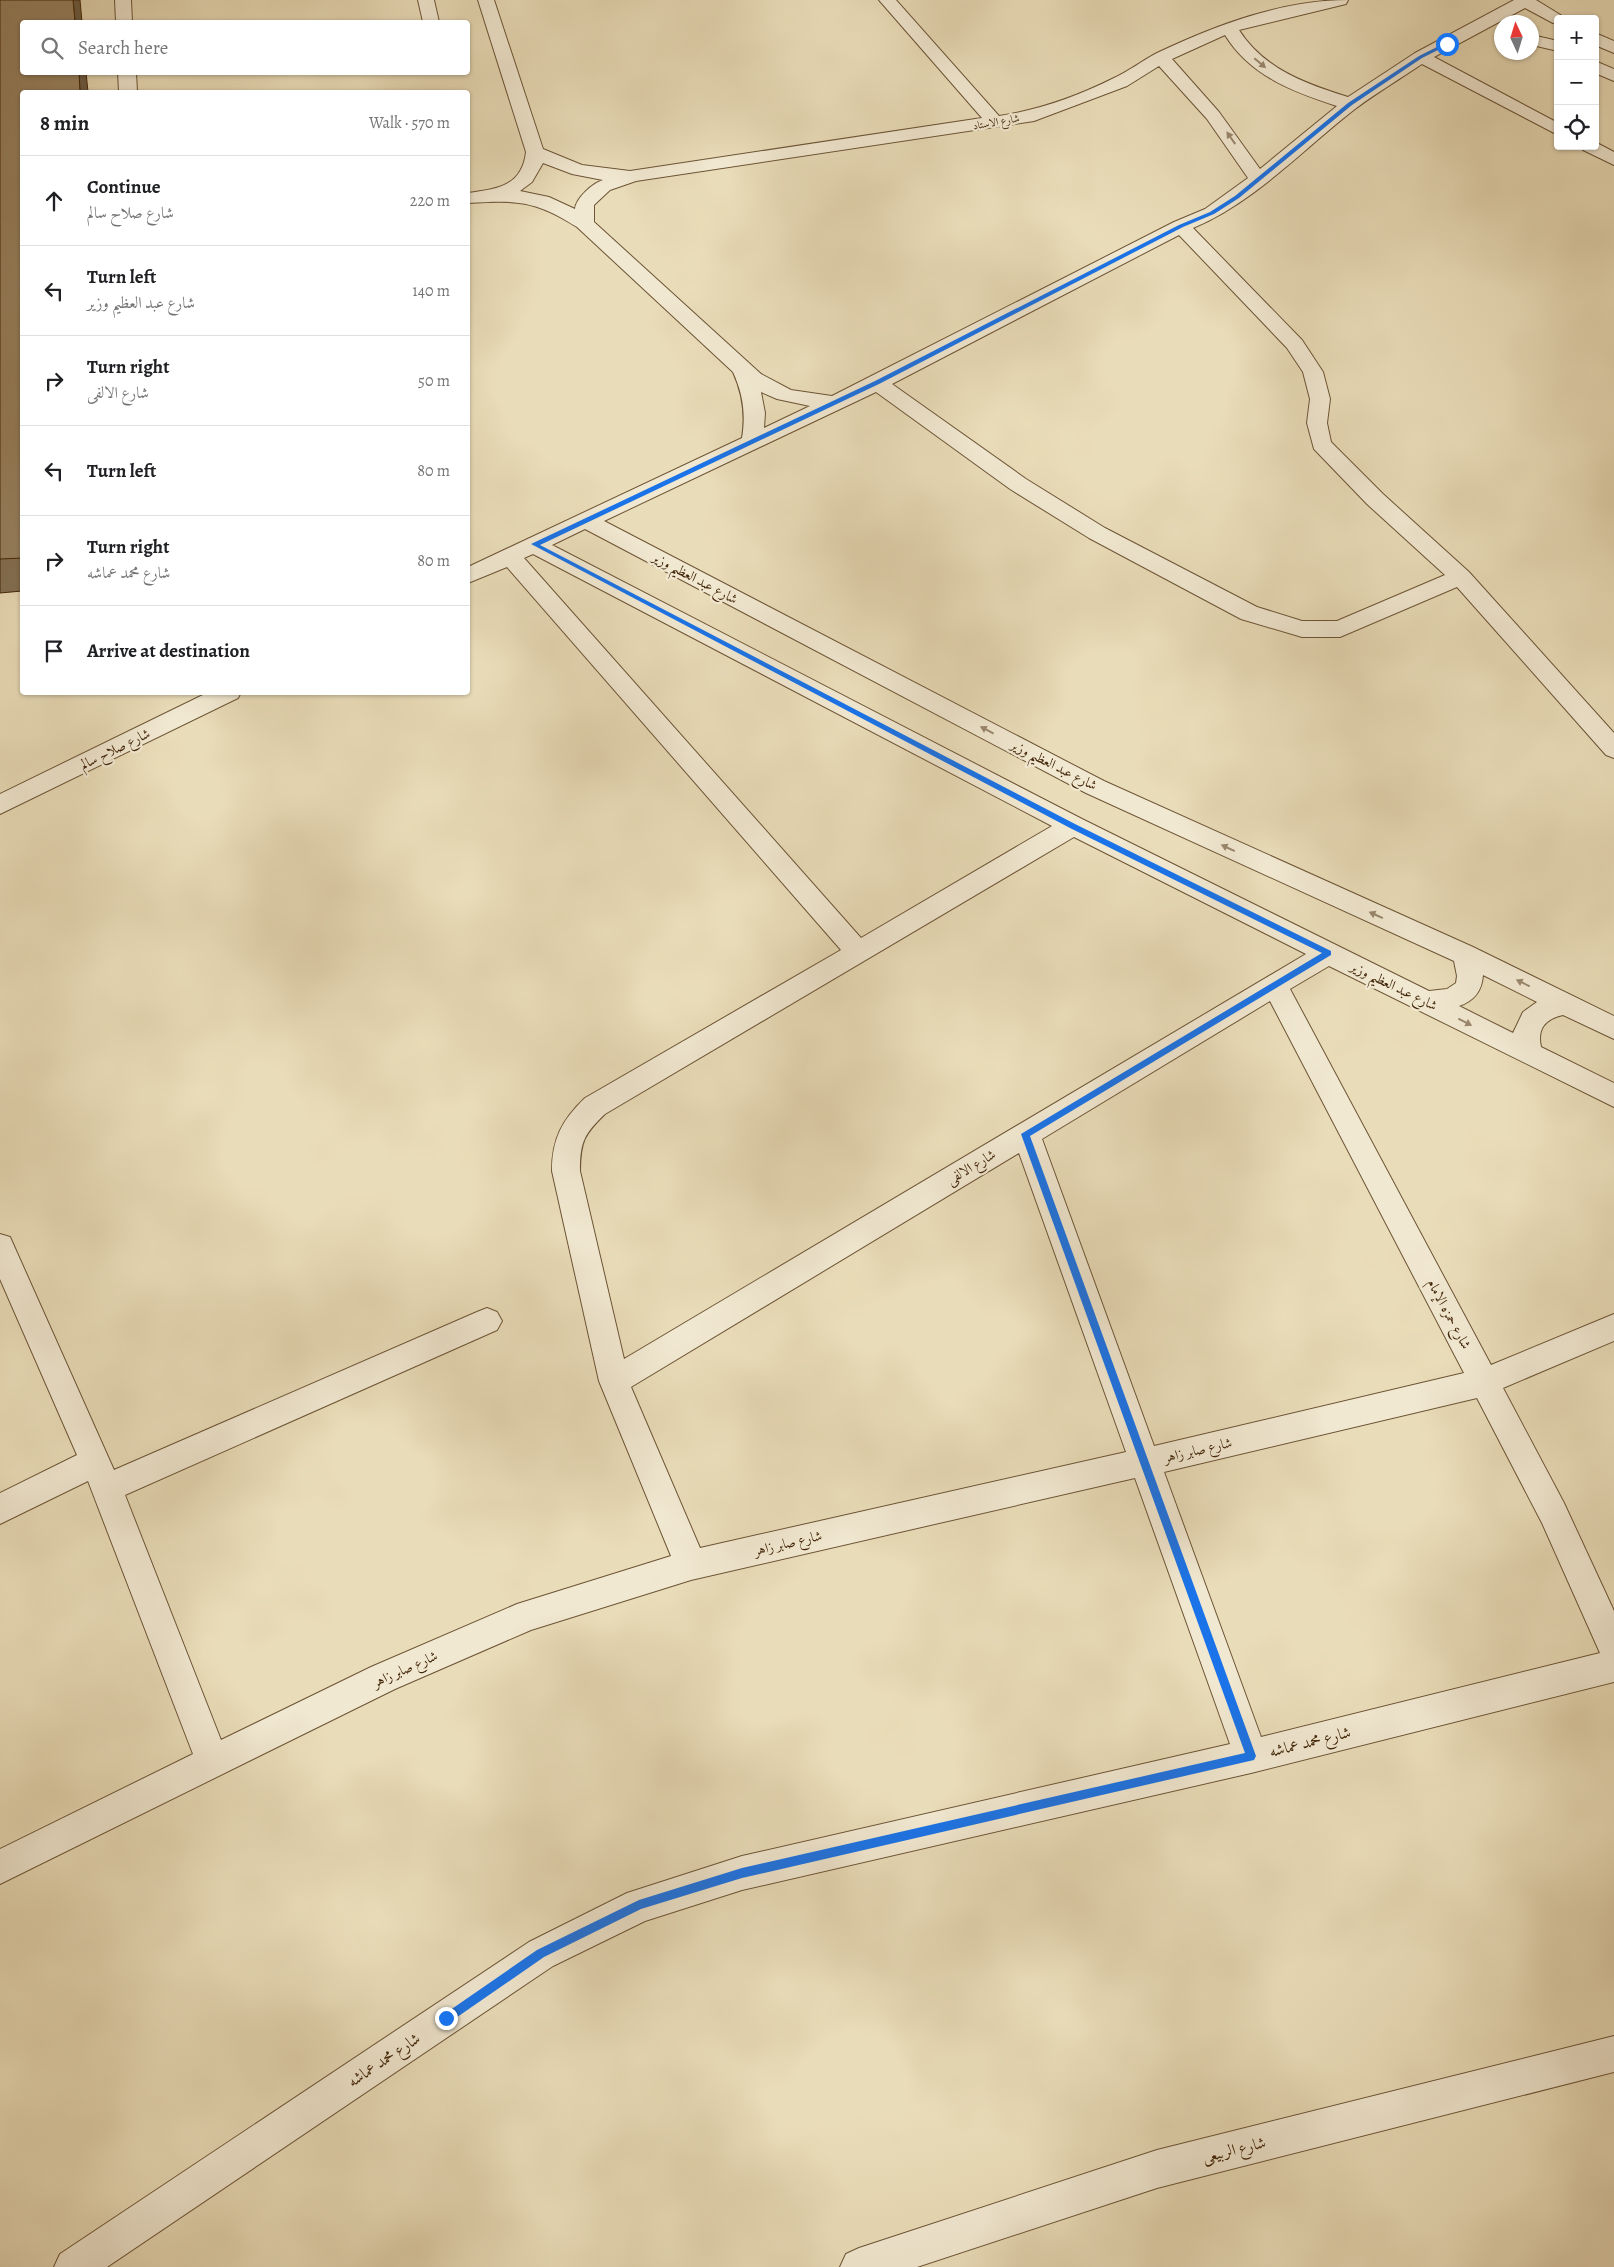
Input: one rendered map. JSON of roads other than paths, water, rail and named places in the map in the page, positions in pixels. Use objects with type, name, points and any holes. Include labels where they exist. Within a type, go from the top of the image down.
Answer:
[{"type":"street","points":[[123,0],[124,20]]},
{"type":"street","points":[[426,0],[431,20]]},
{"type":"street","points":[[486,0],[535,152],[534,167],[522,182],[501,194]]},
{"type":"street","points":[[887,0],[996,123]]},
{"type":"street","name":"شارع الاستاد","points":[[535,152],[560,166],[594,175],[633,176],[1034,116],[1121,82],[1161,58],[1229,27],[1340,0]]},
{"type":"street","points":[[470,575],[877,383],[1181,226],[1212,213],[1237,197],[1350,104],[1420,57],[1526,1],[1554,16]]},
{"type":"street","points":[[1229,27],[1244,50],[1269,71],[1304,89],[1350,104]]},
{"type":"street","points":[[1447,44],[1493,38]]},
{"type":"street","points":[[1599,40],[1614,48]]},
{"type":"street","points":[[1539,42],[1554,45]]},
{"type":"street","points":[[1420,57],[1554,128]]},
{"type":"street","points":[[1161,58],[1190,86],[1216,117],[1258,179]]},
{"type":"street","points":[[1599,68],[1614,76]]},
{"type":"street","points":[[127,75],[128,90]]},
{"type":"street","points":[[1597,150],[1614,159]]},
{"type":"street","name":"شارع الاستاد","points":[[584,224],[585,204],[603,186],[633,176]]},
{"type":"street","points":[[470,198],[501,194],[534,198],[563,208],[584,224],[742,369],[765,387],[797,399],[835,403]]},
{"type":"street","points":[[1181,226],[1295,344],[1313,372],[1320,399],[1317,423],[1321,444],[1375,499],[1461,577],[1614,749]]},
{"type":"street","points":[[742,369],[753,392],[756,417],[752,442]]},
{"type":"street","points":[[877,383],[1018,484],[1160,568],[1249,613],[1302,629],[1340,629],[1461,577]]},
{"type":"street","name":"شارع عبد العظيم وزير","points":[[585,520],[1095,786],[1464,954],[1614,1028]]},
{"type":"street","name":"شارع عبد العظيم وزير","points":[[534,544],[1073,826],[1614,1096]]},
{"type":"street","points":[[509,555],[859,953]]},
{"type":"street","name":"شارع صلاح سالم","points":[[0,805],[224,695]]},
{"type":"street","points":[[691,1565],[614,1381],[566,1171],[565,1147],[576,1124],[595,1106],[1073,826]]},
{"type":"street","name":"شارع الالفى","points":[[614,1381],[1328,953]]},
{"type":"street","points":[[1427,1002],[1446,1002],[1461,994],[1471,983],[1471,968],[1464,954]]},
{"type":"street","name":"شارع حمزه الإمام","points":[[1275,985],[1553,1513],[1614,1647]]},
{"type":"street","points":[[1530,1055],[1526,1043],[1526,1030],[1531,1020],[1539,1012],[1551,1006],[1565,1004]]},
{"type":"street","points":[[1026,1134],[1251,1756]]},
{"type":"street","points":[[0,1246],[101,1475],[213,1762]]},
{"type":"street","points":[[0,1509],[101,1475],[487,1321]]},
{"type":"street","name":"شارع صابر زاهر","points":[[0,1867],[383,1678],[528,1615],[691,1565],[1145,1462],[1485,1382],[1614,1327]]},
{"type":"street","name":"شارع محمد عماشه","points":[[73,2267],[541,1954],[639,1905],[742,1873],[1251,1756],[1614,1666]]},
{"type":"street","name":"شارع الربيعى","points":[[859,2267],[1157,2169],[1614,2054]]}]
